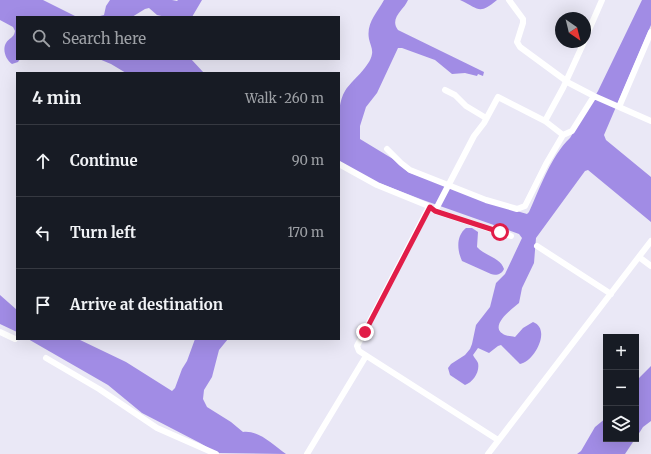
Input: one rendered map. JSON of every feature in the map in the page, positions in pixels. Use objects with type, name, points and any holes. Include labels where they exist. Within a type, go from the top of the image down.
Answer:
[{"type":"street","points":[[510,0],[523,19],[518,40],[519,45],[566,81],[594,96],[651,121]]},
{"type":"street","points":[[591,25],[602,0]]},
{"type":"street","points":[[618,106],[651,32]]},
{"type":"street","points":[[544,121],[566,81],[581,48]]},
{"type":"street","points":[[445,90],[455,95],[466,106],[486,118]]},
{"type":"street","points":[[388,149],[410,170],[486,200],[517,209],[524,206],[563,135],[572,131],[594,96]]},
{"type":"street","points":[[498,440],[366,356],[359,351],[357,346],[434,208],[448,186],[474,136],[498,97],[544,121],[563,135]]},
{"type":"street","points":[[340,165],[377,185],[434,208],[511,236]]},
{"type":"street","points":[[488,454],[651,241]]},
{"type":"street","points":[[537,246],[611,294]]},
{"type":"street","points":[[639,257],[651,266]]},
{"type":"street","points":[[0,332],[15,339]]},
{"type":"street","points":[[307,454],[366,356]]},
{"type":"street","points":[[46,358],[99,389],[157,428],[216,454]]},
{"type":"shaded area","points":[[0,0],[43,0],[75,16],[16,16],[16,60],[19,60],[12,64],[6,57],[4,49],[6,43],[14,35],[15,31],[13,27],[0,20]]},
{"type":"shaded area","points":[[110,0],[202,0],[193,16],[162,16],[157,15],[149,8],[134,16],[100,16],[104,15],[106,6]]},
{"type":"shaded area","points":[[384,0],[408,0],[396,18],[395,22],[398,30],[484,72],[483,76],[465,73],[452,74],[435,60],[402,48],[398,48],[377,93],[366,107],[360,126],[360,139],[393,159],[408,172],[503,207],[527,214],[557,154],[570,138],[598,91],[642,0],[651,0],[651,25],[604,135],[606,140],[651,177],[651,222],[588,170],[585,171],[536,238],[534,263],[522,288],[519,303],[503,318],[500,323],[500,332],[505,335],[515,337],[523,328],[533,322],[541,331],[539,345],[531,358],[520,364],[501,345],[489,353],[478,348],[473,355],[478,363],[477,373],[471,382],[465,385],[450,375],[448,368],[451,364],[465,355],[470,349],[476,325],[490,307],[496,283],[505,274],[522,238],[519,234],[374,181],[340,162],[340,106],[345,91],[371,59],[372,48],[368,33],[373,18]]},
{"type":"shaded area","points":[[460,0],[497,0],[486,8],[479,9]]},
{"type":"shaded area","points":[[101,60],[192,60],[203,72],[124,72]]},
{"type":"shaded area","points":[[466,228],[472,228],[478,232],[477,247],[484,253],[500,262],[504,269],[502,272],[493,275],[462,261],[458,243],[460,235]]},
{"type":"shaded area","points":[[0,295],[16,309],[16,332],[0,324]]},
{"type":"shaded area","points":[[30,340],[80,340],[126,362],[172,391],[175,388],[182,369],[187,361],[195,340],[227,340],[219,350],[212,377],[204,390],[203,399],[207,407],[231,422],[243,432],[255,433],[286,454],[217,453],[142,413],[108,385]]},
{"type":"shaded area","points":[[651,366],[651,421],[643,427],[639,433],[639,406],[639,378]]},
{"type":"shaded area","points":[[603,420],[603,442],[633,442],[625,454],[577,454],[581,451],[595,427]]},
{"type":"route","points":[[365,332],[430,207],[435,211],[500,232]]}]
